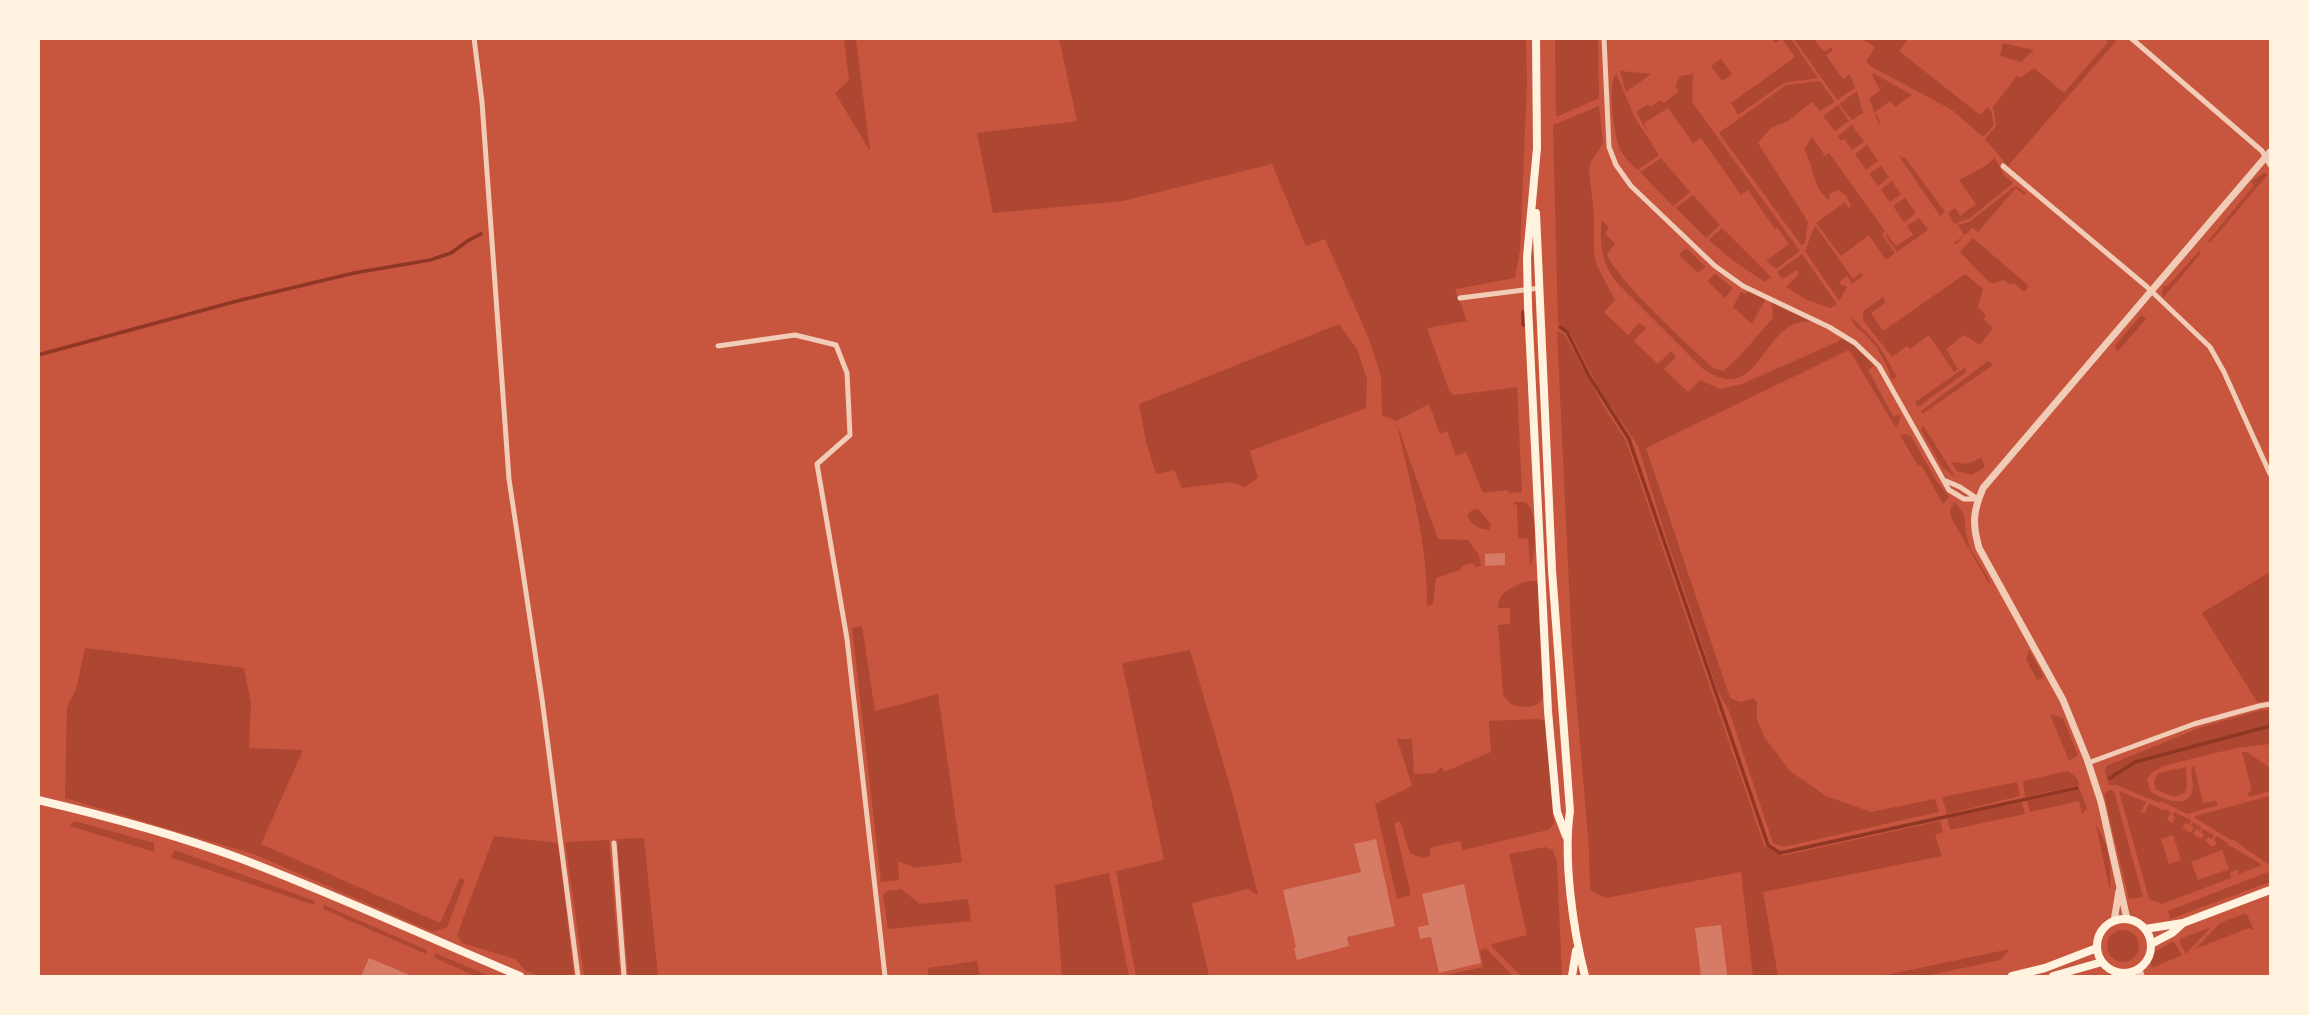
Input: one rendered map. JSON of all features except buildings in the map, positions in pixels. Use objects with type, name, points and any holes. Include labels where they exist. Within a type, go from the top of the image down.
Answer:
[{"type":"main road","points":[[1536,38],[1537,148],[1527,257],[1528,289],[1548,711],[1557,813],[1566,836]]},
{"type":"main road","points":[[1534,193],[1552,558],[1570,811],[1566,836],[1576,945],[1585,976]]},
{"type":"main road","points":[[38,800],[128,823],[237,857],[520,976]]},
{"type":"main road","points":[[2145,929],[2183,923],[2270,890]]},
{"type":"main road","points":[[2127,919],[2137,922],[2145,929],[2151,944],[2140,973],[2128,975],[2109,969],[2102,962],[2097,947],[2101,932],[2114,921],[2127,919]]},
{"type":"main road","points":[[2151,944],[2172,933],[2183,923]]},
{"type":"main road","points":[[1572,976],[1576,945]]},
{"type":"main road","points":[[2012,976],[2045,968],[2097,947]]},
{"type":"main road","points":[[2053,976],[2102,962]]},
{"type":"street","points":[[474,38],[482,102],[509,479],[544,713],[578,976]]},
{"type":"street","points":[[1604,38],[1609,147],[1616,165],[1631,186],[1715,266],[1743,286],[1829,327],[1868,354],[1879,366],[1926,452],[1946,481],[1960,486],[1979,499]]},
{"type":"street","points":[[2131,38],[2268,155],[2270,165]]},
{"type":"street","points":[[2127,919],[2101,802],[2088,763],[2063,700],[1979,548],[1974,529],[1974,512],[1983,488],[2268,155]]},
{"type":"street","points":[[2003,166],[2146,286],[2210,346],[2218,357],[2270,474]]},
{"type":"street","points":[[1460,298],[1540,288]]},
{"type":"street","points":[[718,346],[795,335],[836,345],[847,373],[849,435],[817,464],[847,639],[886,976]]},
{"type":"street","points":[[2088,763],[2194,724],[2270,705]]},
{"type":"street","points":[[614,843],[624,976]]},
{"type":"street","points":[[2114,921],[2119,890]]},
{"type":"shaded area","points":[[844,39],[856,39],[870,151],[835,93],[849,80]]},
{"type":"shaded area","points":[[1059,39],[1526,39],[1527,83],[1520,250],[1515,278],[1455,289],[1467,321],[1427,328],[1450,393],[1455,395],[1517,387],[1522,492],[1509,493],[1508,490],[1483,493],[1466,452],[1456,456],[1447,431],[1440,434],[1429,404],[1396,421],[1382,415],[1381,376],[1369,339],[1325,239],[1306,246],[1272,164],[1123,201],[993,213],[977,133],[1077,121]]},
{"type":"shaded area","points":[[1555,39],[1598,39],[1599,98],[1556,117]]},
{"type":"shaded area","points":[[1782,39],[1791,39],[1818,78],[1784,83],[1738,115],[1731,103],[1795,57]]},
{"type":"shaded area","points":[[1794,39],[1814,39],[1824,52],[1832,47],[1833,50],[1826,55],[1843,79],[1850,74],[1855,88],[1837,100]]},
{"type":"shaded area","points":[[1862,39],[1908,39],[1899,51],[1980,115],[1987,107],[1991,110],[1994,125],[1983,137],[1952,110],[1870,66],[1866,61],[1875,47]]},
{"type":"shaded area","points":[[2105,39],[2116,41],[2008,166],[1985,139],[1996,126],[1993,107],[2017,76],[2020,78],[2034,68],[2064,93],[2108,42]]},
{"type":"shaded area","points":[[2003,43],[2034,50],[2021,62],[2000,56]]},
{"type":"shaded area","points":[[1721,59],[1732,74],[1722,81],[1711,66]]},
{"type":"shaded area","points":[[1620,71],[1651,74],[1626,92]]},
{"type":"shaded area","points":[[1616,73],[1634,116],[1659,155],[1638,170],[1627,160],[1618,142],[1612,110],[1612,88]]},
{"type":"shaded area","points":[[1873,73],[1912,95],[1895,107],[1890,101],[1875,112],[1881,123],[1879,124],[1869,99],[1880,90]]},
{"type":"shaded area","points":[[1693,74],[1692,102],[1800,251],[1776,269],[1766,261],[1789,244],[1748,190],[1741,195],[1701,138],[1693,143],[1668,108],[1644,123],[1649,135],[1636,112],[1648,104],[1650,107],[1661,100],[1664,103],[1678,92],[1676,85],[1680,76]]},
{"type":"shaded area","points":[[1820,81],[1835,102],[1820,111],[1812,102],[1788,121],[1771,128],[1758,143],[1808,222],[1805,243],[1801,245],[1719,133],[1786,85]]},
{"type":"shaded area","points":[[1857,91],[1863,113],[1852,120],[1839,104]]},
{"type":"shaded area","points":[[1838,105],[1849,121],[1835,131],[1823,116]]},
{"type":"shaded area","points":[[1599,106],[1603,143],[1590,163],[1589,170],[1594,215],[1594,252],[1597,266],[1615,300],[1604,312],[1628,335],[1639,323],[1646,328],[1634,341],[1658,364],[1671,351],[1676,357],[1664,369],[1688,392],[1700,380],[1720,389],[1742,384],[1837,342],[1846,335],[1862,349],[1874,366],[1868,370],[1893,416],[1901,415],[1896,428],[1849,350],[1646,448],[1730,698],[1741,702],[1754,698],[1757,703],[1757,720],[1765,738],[1790,771],[1826,796],[1871,812],[1935,799],[1939,812],[1783,847],[1773,843],[1729,711],[1718,691],[1638,446],[1599,389],[1571,334],[1558,323],[1553,125]]},
{"type":"shaded area","points":[[1852,125],[1864,142],[1852,150],[1844,139],[1841,141],[1838,136]]},
{"type":"shaded area","points":[[1812,137],[1825,156],[1829,153],[1885,231],[1882,234],[1895,253],[1886,260],[1869,235],[1841,256],[1816,223],[1845,202],[1849,208],[1851,206],[1846,195],[1838,190],[1830,194],[1829,200],[1820,190],[1804,149]]},
{"type":"shaded area","points":[[1867,145],[1878,161],[1866,170],[1855,154]]},
{"type":"shaded area","points":[[1899,156],[1906,159],[1945,212],[1940,216]]},
{"type":"shaded area","points":[[1661,158],[1690,192],[1673,206],[1640,172]]},
{"type":"shaded area","points":[[1995,158],[2004,175],[2013,183],[1970,218],[1954,224],[1948,213],[1955,208],[1960,216],[1976,204],[1959,180]]},
{"type":"shaded area","points":[[1881,166],[1889,177],[1878,186],[1869,174]]},
{"type":"shaded area","points":[[2264,173],[2268,174],[2210,243],[2208,241],[2254,185],[2251,182]]},
{"type":"shaded area","points":[[1892,181],[1901,194],[1890,202],[1881,190]]},
{"type":"shaded area","points":[[2014,187],[2018,187],[2026,193],[2024,195],[2016,188],[1978,232],[1972,228],[1956,244],[1953,244],[1964,235],[1958,225],[1969,222]]},
{"type":"shaded area","points":[[1693,195],[1720,225],[1706,238],[1676,208]]},
{"type":"shaded area","points":[[1905,198],[1916,213],[1904,222],[1893,206]]},
{"type":"shaded area","points":[[1919,218],[1928,230],[1897,252],[1885,235],[1887,234],[1896,246],[1913,235],[1907,226]]},
{"type":"shaded area","points":[[1602,220],[1609,228],[1605,233],[1615,244],[1607,254],[1623,279],[1713,368],[1723,371],[1739,357],[1773,318],[1774,300],[1818,323],[1799,322],[1785,330],[1752,369],[1739,377],[1723,378],[1703,369],[1613,277],[1603,254]]},
{"type":"shaded area","points":[[1815,225],[1853,279],[1861,273],[1863,276],[1852,284],[1847,276],[1839,282],[1847,287],[1839,301],[1805,251]]},
{"type":"shaded area","points":[[1722,228],[1771,277],[1765,282],[1709,240]]},
{"type":"shaded area","points":[[1973,238],[2029,286],[2024,292],[2014,283],[2011,285],[2003,280],[1989,282],[1960,252]]},
{"type":"shaded area","points":[[1686,248],[1706,267],[1698,273],[1679,255]]},
{"type":"shaded area","points":[[2199,251],[2201,253],[2163,298],[2164,285],[2168,286]]},
{"type":"shaded area","points":[[1802,254],[1837,304],[1830,308],[1805,299],[1786,287],[1799,274],[1797,270],[1782,279],[1777,272]]},
{"type":"shaded area","points":[[1715,274],[1733,288],[1725,298],[1707,281]]},
{"type":"shaded area","points":[[1965,274],[1983,289],[1978,307],[1986,315],[1983,319],[1993,328],[1980,345],[1964,335],[1946,349],[1958,369],[1954,372],[1929,335],[1910,349],[1907,346],[1892,357],[1863,320],[1863,311],[1883,297],[1886,302],[1871,313],[1883,331]]},
{"type":"shaded area","points":[[1753,289],[1766,298],[1752,324],[1733,307],[1741,292],[1744,294]]},
{"type":"shaded area","points":[[2141,315],[2146,319],[2118,351],[2114,347]]},
{"type":"shaded area","points":[[1851,316],[1879,346],[1897,377],[1892,380],[1879,351],[1855,325]]},
{"type":"shaded area","points":[[1339,324],[1357,349],[1367,379],[1366,408],[1250,451],[1258,478],[1245,487],[1231,482],[1182,488],[1174,470],[1156,474],[1146,442],[1139,404]]},
{"type":"shaded area","points":[[1557,331],[1564,334],[1626,441],[1764,845],[1782,856],[1940,821],[1943,832],[1935,835],[1942,856],[1763,892],[1778,976],[1753,976],[1741,872],[1606,898],[1590,890],[1589,848],[1572,649]]},
{"type":"shaded area","points":[[1988,361],[1993,365],[1922,414],[1921,411]]},
{"type":"shaded area","points":[[1966,367],[1965,373],[1918,407],[1915,402]]},
{"type":"shaded area","points":[[1396,421],[1438,539],[1468,540],[1479,555],[1481,566],[1476,567],[1472,563],[1436,578],[1433,604],[1427,606],[1425,559]]},
{"type":"shaded area","points":[[1923,425],[1956,478],[1942,467],[1921,430]]},
{"type":"shaded area","points":[[1900,435],[1911,436],[1949,497],[1943,504]]},
{"type":"shaded area","points":[[1981,458],[1985,467],[1972,475],[1957,471],[1951,462],[1967,464]]},
{"type":"shaded area","points":[[1955,502],[1964,514],[1970,548],[1990,581],[1989,584],[1951,517],[1950,510]]},
{"type":"shaded area","points":[[1513,504],[1527,504],[1533,516],[1535,544],[1530,567],[1528,538],[1518,539],[1517,505]]},
{"type":"shaded area","points":[[1478,509],[1491,524],[1489,530],[1476,526],[1467,515]]},
{"type":"shaded area","points":[[2270,572],[2270,701],[2257,702],[2202,613]]},
{"type":"shaded area","points":[[1527,581],[1538,581],[1543,698],[1534,706],[1526,707],[1512,705],[1503,695],[1498,625],[1510,624],[1510,608],[1498,608],[1504,593]]},
{"type":"shaded area","points":[[862,626],[875,711],[938,694],[962,862],[915,868],[898,861],[899,880],[881,882],[852,628]]},
{"type":"shaded area","points":[[85,648],[244,668],[251,703],[249,748],[303,750],[261,844],[440,923],[460,878],[465,880],[447,927],[433,932],[256,855],[65,798],[67,707],[76,689]]},
{"type":"shaded area","points":[[1190,650],[1233,796],[1258,895],[1248,889],[1192,903],[1209,976],[1136,976],[1116,871],[1164,860],[1122,663]]},
{"type":"shaded area","points":[[2029,650],[2044,677],[2037,680],[2026,659]]},
{"type":"shaded area","points":[[2270,710],[2270,744],[2236,748],[2163,766],[2151,773],[2147,780],[2151,792],[2162,798],[2182,801],[2191,794],[2191,769],[2194,765],[2203,803],[2216,801],[2218,805],[2187,814],[2161,801],[2160,803],[2116,785],[2109,785],[2106,766],[2202,727]]},
{"type":"shaded area","points":[[2050,714],[2063,718],[2078,755],[2069,761]]},
{"type":"shaded area","points":[[1536,719],[1549,725],[1547,732],[1554,824],[1548,830],[1463,850],[1460,841],[1430,848],[1430,856],[1422,858],[1410,853],[1400,821],[1394,823],[1411,895],[1397,899],[1375,804],[1412,786],[1397,739],[1412,739],[1414,774],[1435,773],[1442,767],[1444,772],[1491,752],[1489,721]]},
{"type":"shaded area","points":[[2242,752],[2247,752],[2270,768],[2270,791],[2249,797],[2248,792],[2252,791]]},
{"type":"shaded area","points":[[2186,767],[2185,793],[2175,797],[2156,790],[2154,781],[2158,773]]},
{"type":"shaded area","points":[[2068,771],[2077,778],[2080,785],[2025,797],[2023,781]]},
{"type":"shaded area","points":[[2017,782],[2020,796],[1947,814],[1942,797]]},
{"type":"shaded area","points":[[2080,789],[2087,809],[2082,814],[2079,801],[2030,812],[2027,801]]},
{"type":"shaded area","points":[[2109,790],[2114,791],[2143,897],[2129,899],[2104,795]]},
{"type":"shaded area","points":[[2119,791],[2146,802],[2141,812],[2145,813],[2149,803],[2171,812],[2167,820],[2173,823],[2174,812],[2191,820],[2189,825],[2186,823],[2182,827],[2190,833],[2194,828],[2191,826],[2193,822],[2201,827],[2200,831],[2196,829],[2193,834],[2201,839],[2203,829],[2214,835],[2212,839],[2208,837],[2205,841],[2213,847],[2217,843],[2214,840],[2217,836],[2229,844],[2228,846],[2262,865],[2239,874],[2237,869],[2230,873],[2231,878],[2162,904],[2149,899]],"holes":[[[2173,835],[2181,860],[2169,864],[2161,839]],[[2222,850],[2229,869],[2198,880],[2191,862]]]},
{"type":"shaded area","points":[[2270,796],[2268,864],[2195,818],[2195,816]]},
{"type":"shaded area","points":[[2022,802],[2025,814],[1950,830],[1947,818]]},
{"type":"shaded area","points":[[74,821],[154,843],[154,852],[70,826]]},
{"type":"shaded area","points":[[2096,825],[2104,839],[2109,857],[2110,891]]},
{"type":"shaded area","points":[[494,836],[558,843],[574,976],[539,976],[526,971],[515,959],[462,943],[457,935]]},
{"type":"shaded area","points":[[644,838],[658,976],[628,976],[617,839]]},
{"type":"shaded area","points":[[609,840],[620,976],[584,976],[565,842]]},
{"type":"shaded area","points":[[1545,847],[1553,850],[1557,862],[1562,976],[1521,976],[1492,944],[1527,935],[1509,854]]},
{"type":"shaded area","points":[[175,850],[315,901],[314,905],[170,857]]},
{"type":"shaded area","points":[[2268,872],[2270,882],[2170,919],[2168,911]]},
{"type":"shaded area","points":[[1109,873],[1129,976],[1062,976],[1055,885]]},
{"type":"shaded area","points":[[901,889],[920,904],[968,899],[971,921],[888,929],[883,895],[887,891]]},
{"type":"shaded area","points":[[324,905],[427,950],[426,954],[323,909]]},
{"type":"shaded area","points":[[2246,913],[2254,930],[2249,928],[2195,949],[2220,923]]},
{"type":"shaded area","points":[[2211,927],[2186,954],[2180,939]]},
{"type":"shaded area","points":[[2123,930],[2134,935],[2139,946],[2134,957],[2123,962],[2112,957],[2107,946],[2112,935]]},
{"type":"shaded area","points":[[2172,942],[2182,955],[2152,968],[2150,960],[2154,952]]},
{"type":"shaded area","points":[[1486,948],[1513,976],[1441,976],[1483,967],[1480,950]]},
{"type":"shaded area","points":[[2010,949],[2000,960],[1926,976],[1881,976]]},
{"type":"shaded area","points":[[435,953],[489,976],[475,976],[435,958]]},
{"type":"shaded area","points":[[977,961],[980,976],[928,976],[928,968]]},
{"type":"waterway","points":[[38,355],[237,301],[354,273],[430,260],[451,253],[481,234]]},
{"type":"waterway","points":[[1523,312],[1523,325],[1526,325]]},
{"type":"waterway","points":[[1560,327],[1567,332],[1589,376],[1629,439],[1768,845],[1780,853],[2077,788]]},
{"type":"waterway","points":[[2110,778],[2135,762],[2270,726]]}]
